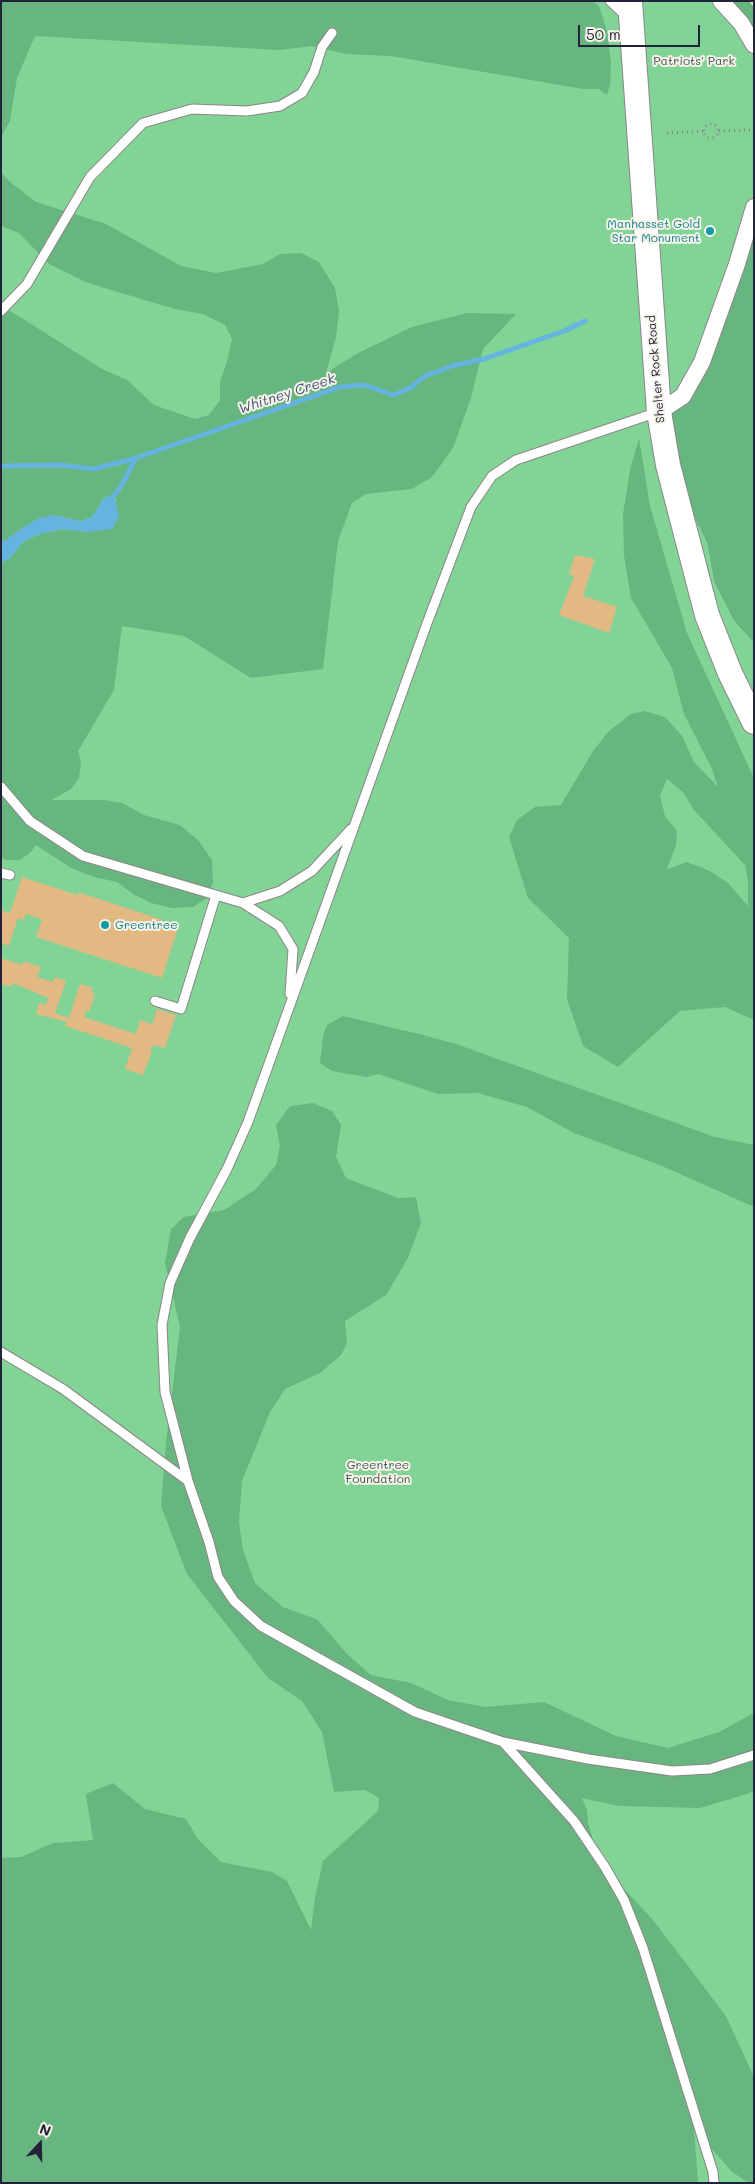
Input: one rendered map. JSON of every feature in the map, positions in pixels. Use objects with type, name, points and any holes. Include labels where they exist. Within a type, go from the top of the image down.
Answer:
[{"type":"main road","name":"Shelter Rock Road","points":[[631,11],[659,412],[668,465],[707,615],[730,673],[754,722]]},
{"type":"street","points":[[721,1],[741,23],[754,45]]},
{"type":"street","points":[[659,412],[683,396],[702,362],[737,264],[754,207]]},
{"type":"lane","points":[[610,1],[631,11]]},
{"type":"lane","points":[[1,310],[27,284],[90,177],[143,123],[192,109],[247,111],[280,106],[302,92],[314,72],[322,47],[332,33]]},
{"type":"lane","points":[[659,412],[516,460],[492,476],[471,507],[248,1122],[227,1169],[190,1238],[170,1283],[162,1325],[165,1392],[188,1481],[209,1542],[218,1577],[234,1601],[261,1626],[414,1712],[503,1742],[588,1759],[672,1770],[710,1769],[754,1755]]},
{"type":"lane","points":[[1,787],[30,821],[83,856],[243,903],[279,926],[293,949],[290,1006]]},
{"type":"lane","points":[[243,903],[280,891],[312,871],[354,826]]},
{"type":"lane","points":[[155,1001],[181,1009],[216,895]]},
{"type":"lane","points":[[1,1352],[63,1389],[188,1481]]},
{"type":"lane","points":[[503,1742],[574,1821],[605,1867],[624,1900],[643,1948],[713,2172],[714,2183]]},
{"type":"path","points":[[704,131],[706,126],[712,124],[717,126],[719,131]]},
{"type":"path","points":[[719,131],[754,130]]},
{"type":"path","points":[[704,131],[706,136],[712,138],[719,131]]},
{"type":"path","points":[[668,133],[704,131]]},
{"type":"green space","name":"Greentree Foundation","points":[[1,1],[549,1],[600,11],[599,6],[593,1],[605,1],[627,18],[610,1],[721,1],[754,45],[754,205],[668,465],[707,543],[714,582],[734,621],[754,643],[754,2183],[1,2183]]},
{"type":"green space","points":[[1,1],[593,1],[599,6],[607,31],[611,63],[610,85],[607,95],[599,89],[583,89],[391,56],[346,54],[312,46],[279,50],[35,36],[17,78],[10,121],[1,137]]},
{"type":"green space","points":[[721,1],[749,1],[754,7],[754,45]]},
{"type":"green space","points":[[1,172],[10,182],[36,202],[106,224],[181,266],[216,273],[263,264],[280,254],[301,253],[319,262],[335,288],[339,311],[336,337],[326,373],[358,353],[412,327],[467,313],[516,314],[483,349],[471,398],[453,448],[432,477],[412,489],[366,494],[352,503],[338,541],[323,669],[251,678],[184,636],[122,626],[114,690],[78,751],[81,762],[79,778],[71,789],[52,800],[104,800],[122,803],[144,815],[180,825],[198,840],[212,860],[213,882],[208,897],[193,907],[172,908],[151,903],[133,894],[117,882],[94,877],[71,868],[36,845],[30,853],[19,860],[1,858],[1,563],[10,558],[23,542],[40,534],[62,529],[87,532],[117,502],[114,495],[104,498],[92,517],[81,521],[52,515],[1,543],[1,305],[102,369],[127,380],[154,405],[195,419],[209,415],[220,400],[220,381],[227,362],[232,339],[225,325],[203,314],[175,309],[88,283],[49,264],[19,233],[1,226]]},
{"type":"green space","points":[[754,205],[754,643],[734,621],[714,582],[707,543],[668,465],[659,412],[684,396]]},
{"type":"green space","points":[[639,438],[650,506],[687,633],[754,778],[754,1020],[725,1007],[680,1011],[618,1067],[583,1046],[567,999],[569,938],[528,898],[509,837],[517,820],[535,807],[561,805],[593,751],[609,731],[631,714],[644,711],[665,717],[682,736],[694,762],[718,787],[712,769],[684,714],[672,668],[631,598],[624,556],[623,514],[630,470]],"holes":[[[667,779],[684,793],[693,809],[745,865],[748,881],[748,906],[728,883],[710,871],[687,862],[667,869],[676,845],[677,831],[665,816],[660,796]]]},
{"type":"green space","points":[[343,1016],[456,1044],[715,1137],[754,1145],[754,1207],[662,1166],[574,1133],[527,1107],[478,1093],[438,1094],[379,1074],[366,1077],[332,1071],[320,1063],[323,1036],[327,1025]]},
{"type":"green space","points":[[313,1103],[332,1111],[341,1125],[336,1157],[346,1178],[398,1198],[416,1197],[421,1223],[408,1258],[386,1295],[345,1321],[347,1343],[341,1355],[320,1373],[285,1389],[270,1412],[242,1481],[239,1522],[243,1550],[255,1583],[283,1607],[318,1620],[347,1654],[371,1675],[411,1683],[448,1700],[485,1707],[544,1702],[616,1736],[668,1748],[719,1732],[754,1713],[754,1790],[750,1793],[700,1808],[618,1806],[582,1798],[587,1810],[588,1823],[600,1863],[653,1920],[726,2016],[754,2077],[754,2183],[749,2183],[732,2172],[694,2128],[698,2183],[1,2183],[1,1858],[21,1857],[53,1843],[93,1840],[86,1794],[113,1783],[145,1809],[186,1819],[198,1839],[221,1862],[272,1872],[287,1881],[311,1930],[315,1898],[323,1861],[378,1811],[379,1798],[365,1790],[334,1792],[322,1732],[302,1701],[268,1678],[187,1574],[161,1506],[166,1443],[180,1327],[165,1263],[171,1229],[184,1217],[224,1210],[256,1189],[276,1165],[280,1146],[276,1125],[290,1106]]},
{"type":"water","points":[[114,495],[119,517],[112,529],[87,532],[62,529],[40,534],[23,542],[10,558],[1,563],[1,543],[27,525],[39,518],[52,515],[81,521],[92,517],[104,498]]},
{"type":"building","points":[[575,555],[595,559],[583,596],[617,607],[609,633],[559,615],[574,576],[569,574]]},
{"type":"building","name":"Greentree","points":[[22,877],[77,895],[78,892],[163,920],[163,923],[178,928],[162,978],[36,937],[42,919],[26,914],[24,920],[18,918],[9,946],[1,943],[1,910],[10,913]]},
{"type":"building","points":[[1,958],[22,965],[23,961],[41,967],[37,977],[53,982],[55,977],[66,981],[55,1013],[69,1018],[80,984],[93,988],[91,992],[95,994],[89,1012],[86,1011],[84,1017],[136,1034],[140,1020],[152,1024],[157,1009],[176,1015],[165,1048],[153,1045],[143,1075],[125,1069],[132,1048],[65,1026],[67,1022],[36,1014],[39,1003],[46,1005],[48,998],[13,983],[11,987],[1,984]]},
{"type":"waterway","name":"Whitney Creek","points":[[111,499],[120,488],[136,458],[340,387],[364,385],[394,395],[410,388],[425,376],[452,366],[484,359],[564,331],[585,321]]},
{"type":"waterway","name":"Whitney Creek","points":[[1,466],[61,465],[94,469],[136,458]]},
{"type":"place","name":"Manhasset Gold Star Monument","points":[[710,231]]},
{"type":"place","name":"Greentree","points":[[105,925]]},
{"type":"park label","name":"Patriots' Park","points":[[694,61]]}]
